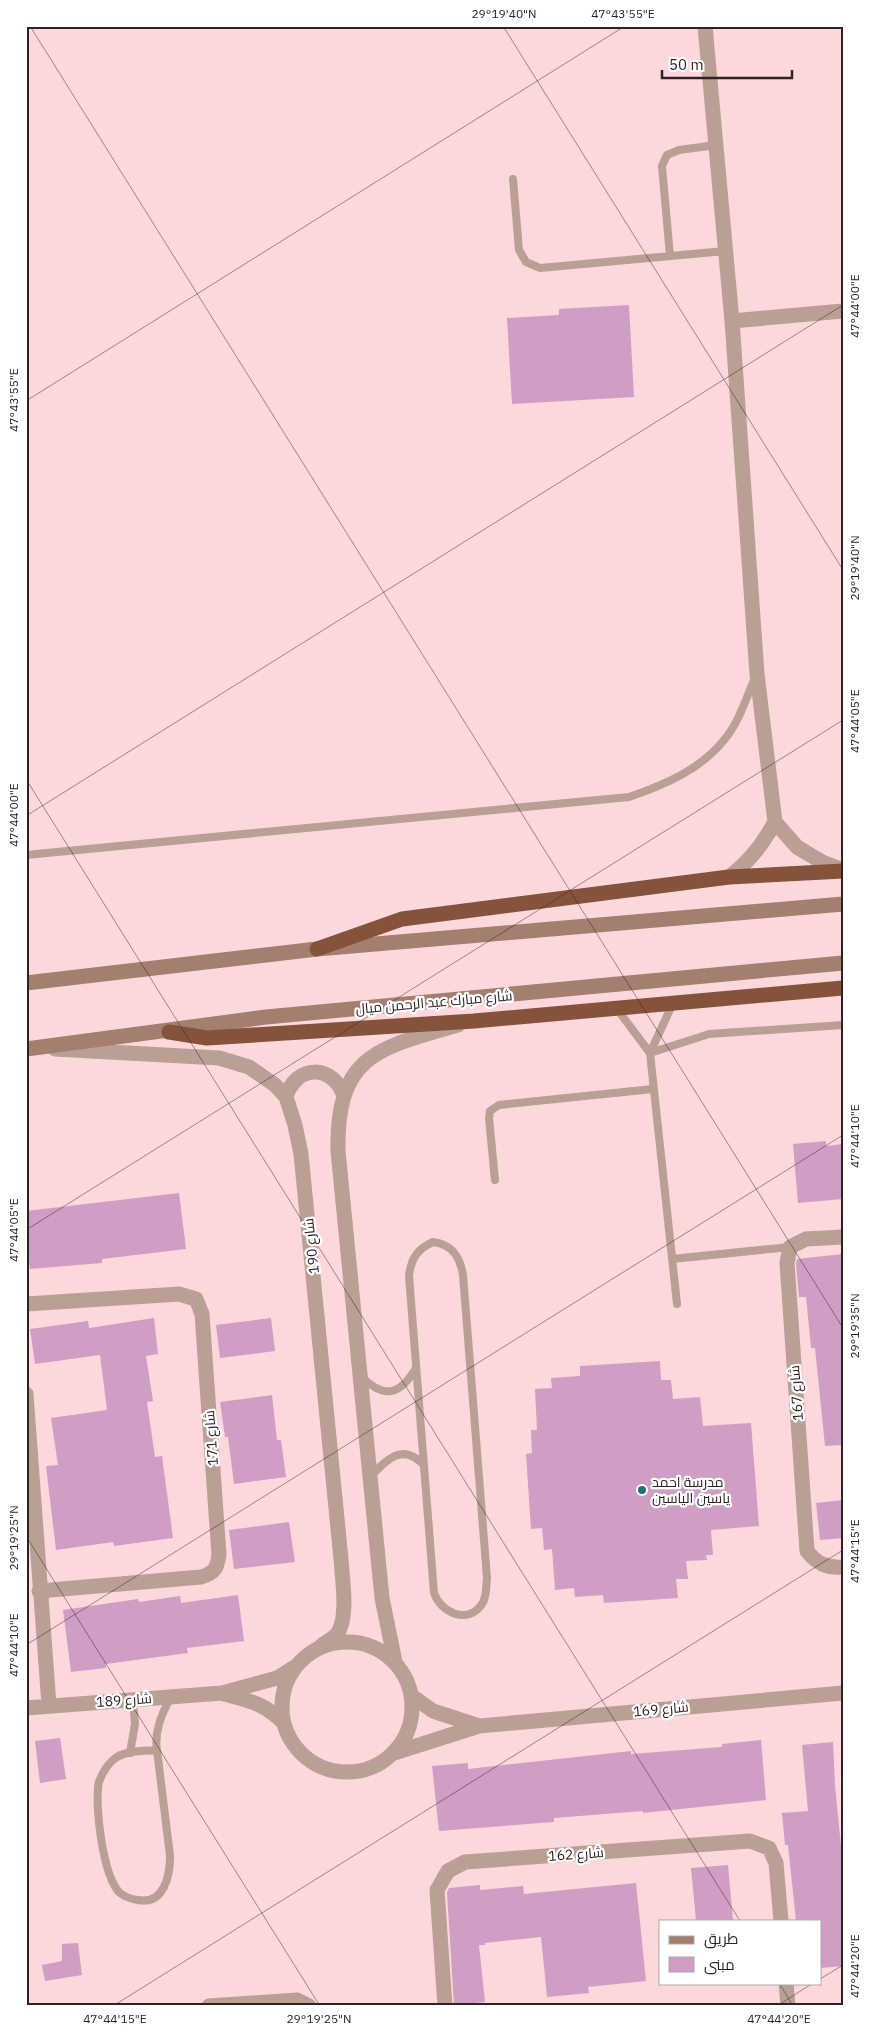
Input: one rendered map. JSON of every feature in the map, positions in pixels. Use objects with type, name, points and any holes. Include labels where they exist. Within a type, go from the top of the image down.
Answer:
[{"type":"highway","points":[[317,949],[402,919],[729,878],[843,870]]},
{"type":"highway","points":[[169,1032],[206,1038],[474,1021],[843,988]]},
{"type":"main road","points":[[26,983],[317,949],[843,904]]},
{"type":"main road","name":"شارع مبارك عبد الرحمن ميال","points":[[33,1049],[266,1018],[843,963]]},
{"type":"street","points":[[705,26],[732,321],[757,674],[775,822],[797,847],[822,862],[843,870]]},
{"type":"street","points":[[732,321],[843,312]]},
{"type":"street","points":[[729,878],[747,863],[762,844],[775,822]]},
{"type":"street","points":[[395,1662],[382,1598],[338,1152],[338,1123],[344,1096],[359,1069],[382,1049],[396,1043],[474,1021]]},
{"type":"street","name":"شارع 190","points":[[33,1049],[219,1058],[249,1067],[275,1085],[286,1097],[296,1125],[301,1154],[344,1603],[342,1621],[337,1633],[321,1646]]},
{"type":"street","points":[[286,1097],[294,1081],[310,1072],[319,1072],[336,1080],[344,1096]]},
{"type":"street","points":[[790,1247],[806,1239],[843,1237]]},
{"type":"street","name":"شارع 167","points":[[790,1247],[787,1263],[807,1551],[814,1561],[829,1568],[843,1567]]},
{"type":"street","name":"شارع 171","points":[[26,1304],[179,1294],[196,1299],[202,1314],[219,1554],[216,1570],[211,1574],[201,1577],[39,1591]]},
{"type":"street","points":[[26,1394],[39,1591],[49,1705]]},
{"type":"street","points":[[340,1641],[360,1642],[379,1649],[395,1662],[406,1678],[412,1696],[412,1717],[406,1737],[394,1753],[378,1765],[360,1772],[340,1772],[321,1767],[304,1756],[291,1741],[284,1723],[283,1696],[286,1683],[296,1666],[307,1654],[321,1646],[340,1641]]},
{"type":"street","name":"شارع 189","points":[[26,1708],[222,1693],[277,1678],[296,1666]]},
{"type":"street","name":"شارع 189","points":[[222,1693],[258,1702],[284,1723]]},
{"type":"street","name":"شارع 169","points":[[394,1753],[479,1726],[843,1693]]},
{"type":"street","name":"شارع 169","points":[[412,1696],[433,1711],[479,1726]]},
{"type":"street","name":"شارع 162","points":[[444,2006],[437,1890],[448,1871],[464,1862],[750,1840],[769,1848],[776,1863],[781,1920]]},
{"type":"street","points":[[786,1984],[788,2006]]},
{"type":"street","points":[[209,2006],[297,2000],[309,2006]]},
{"type":"lane","points":[[670,256],[662,166],[667,155],[680,150],[716,145]]},
{"type":"lane","points":[[512,179],[519,250],[526,262],[540,268],[725,251]]},
{"type":"lane","points":[[26,856],[629,797],[658,787],[685,774],[725,740],[739,715],[757,674]]},
{"type":"lane","points":[[673,1003],[650,1053],[677,1304]]},
{"type":"lane","points":[[616,1008],[650,1053]]},
{"type":"lane","points":[[650,1053],[709,1034],[843,1025]]},
{"type":"lane","points":[[494,1180],[489,1118],[490,1111],[499,1105],[653,1089]]},
{"type":"lane","points":[[433,1242],[440,1243],[456,1254],[461,1263],[463,1275],[487,1578],[483,1603],[475,1612],[464,1616],[444,1609],[437,1602],[434,1593],[424,1465],[409,1276],[410,1265],[422,1246],[433,1242]]},
{"type":"lane","points":[[672,1259],[790,1247]]},
{"type":"lane","points":[[361,1376],[379,1392],[391,1392],[409,1380],[416,1368]]},
{"type":"lane","points":[[370,1476],[394,1456],[406,1453],[415,1456],[424,1465]]},
{"type":"lane","points":[[157,1750],[130,1753],[114,1758],[106,1768],[100,1782],[97,1798],[106,1866],[113,1883],[120,1893],[129,1898],[151,1900],[163,1889],[170,1872],[170,1856],[157,1750],[158,1727],[171,1697]]},
{"type":"lane","points":[[130,1753],[135,1724],[132,1700]]},
{"type":"building","points":[[629,305],[634,397],[512,404],[507,318],[559,315],[559,309]]},
{"type":"building","points":[[826,1141],[826,1146],[843,1144],[843,1199],[798,1203],[793,1144]]},
{"type":"building","points":[[179,1193],[186,1249],[102,1259],[102,1263],[30,1269],[26,1240],[26,1211]]},
{"type":"building","points":[[843,1254],[843,1445],[825,1446],[815,1348],[811,1348],[806,1297],[799,1297],[796,1264],[797,1259]]},
{"type":"building","points":[[154,1318],[158,1354],[146,1356],[153,1401],[147,1402],[155,1457],[162,1456],[173,1538],[114,1546],[113,1542],[56,1550],[46,1466],[58,1465],[51,1418],[107,1410],[100,1355],[35,1364],[30,1329],[88,1321],[89,1328]]},
{"type":"building","points":[[271,1318],[275,1351],[220,1358],[216,1325]]},
{"type":"building","name":"مدرسة احمد ياسين الياسين","points":[[660,1361],[661,1380],[671,1380],[673,1399],[700,1397],[703,1426],[751,1423],[759,1526],[711,1530],[713,1555],[706,1555],[707,1560],[686,1561],[688,1579],[676,1579],[678,1598],[604,1603],[603,1595],[575,1597],[574,1588],[555,1590],[552,1549],[544,1550],[542,1528],[531,1529],[526,1454],[532,1453],[531,1430],[537,1430],[535,1389],[552,1388],[551,1378],[580,1376],[580,1366]]},
{"type":"building","points":[[272,1395],[277,1440],[281,1440],[286,1477],[234,1484],[228,1437],[225,1437],[220,1402]]},
{"type":"building","points":[[843,1500],[843,1538],[820,1540],[816,1503]]},
{"type":"building","points":[[289,1522],[295,1562],[234,1569],[229,1530]]},
{"type":"building","points":[[238,1595],[244,1641],[187,1648],[188,1653],[106,1664],[106,1668],[71,1672],[63,1610],[138,1599],[139,1602],[180,1596],[181,1603]]},
{"type":"building","points":[[60,1738],[66,1779],[40,1783],[35,1741]]},
{"type":"building","points":[[761,1740],[766,1800],[643,1813],[643,1811],[554,1818],[554,1822],[439,1831],[432,1766],[468,1763],[468,1769],[631,1751],[631,1754],[722,1747],[722,1744]]},
{"type":"building","points":[[833,1742],[835,1785],[841,1846],[843,1846],[843,1966],[822,1968],[822,1920],[796,1920],[788,1845],[785,1845],[782,1813],[808,1811],[802,1745]]},
{"type":"building","points":[[728,1865],[733,1920],[696,1920],[691,1868]]},
{"type":"building","points":[[636,1883],[646,1981],[588,1987],[589,1993],[547,1997],[541,1937],[485,1943],[485,1945],[479,1945],[485,2002],[454,2005],[447,1892],[449,1888],[480,1885],[480,1890],[523,1886],[524,1894]]},
{"type":"building","points":[[78,1943],[82,1975],[45,1981],[42,1965],[62,1961],[62,1944]]},
{"type":"place","name":"مدرسة احمد ياسين الياسين","points":[[642,1490]]}]
